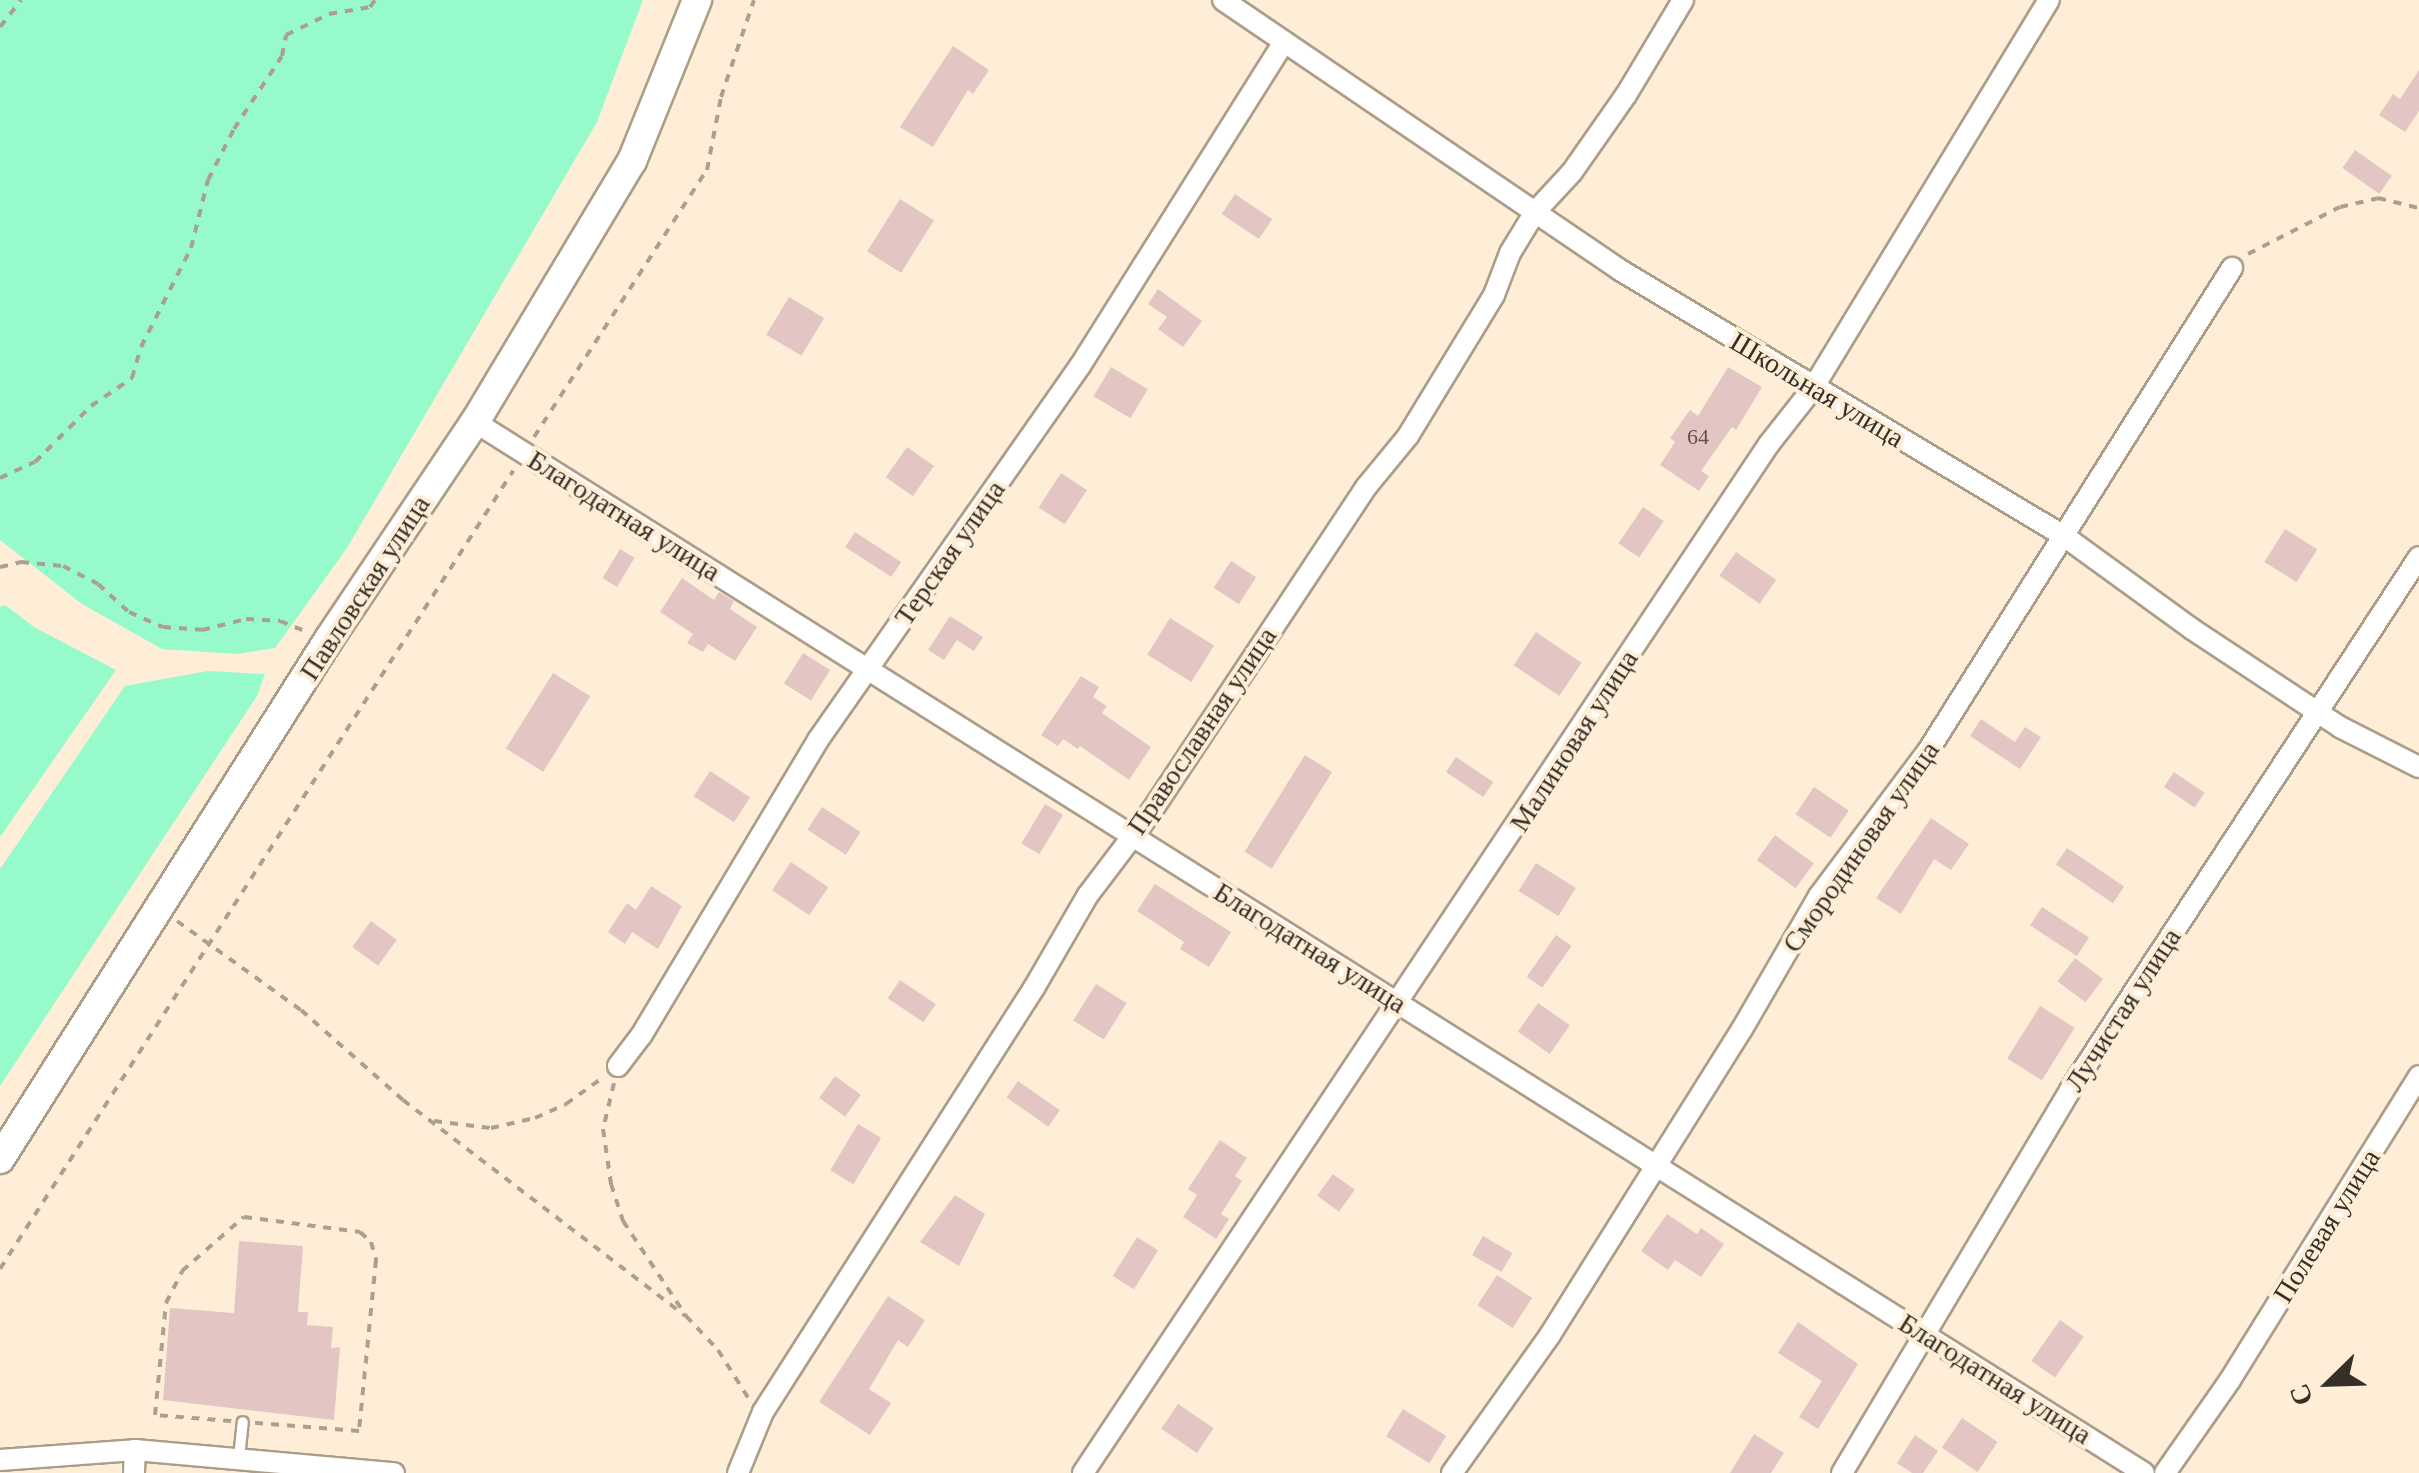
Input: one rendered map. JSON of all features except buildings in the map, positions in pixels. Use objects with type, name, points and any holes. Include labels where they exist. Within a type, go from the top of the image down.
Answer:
[{"type":"street","name":"Павловская улица","points":[[0,1159],[161,910],[328,639],[475,422],[632,161],[697,0]]},
{"type":"street","name":"Школьная улица","points":[[1223,0],[1620,270],[2064,536],[2192,629],[2340,727],[2419,767]]},
{"type":"street","name":"Православная улица","points":[[738,1473],[763,1412],[952,1110],[1034,988],[1088,896],[1133,836],[1367,486],[1408,436],[1494,295],[1510,253],[1535,212],[1572,172],[1626,95],[1683,0]]},
{"type":"street","name":"Малиновая улица","points":[[1083,1473],[1769,444],[1813,388],[2049,0]]},
{"type":"street","name":"Терская улица","points":[[618,1066],[641,1036],[818,740],[1080,366],[1284,42]]},
{"type":"street","name":"Смородиновая улица","points":[[1452,1473],[1550,1335],[1658,1167],[1820,896],[1928,751],[2232,268]]},
{"type":"street","name":"Благодатная улица","points":[[475,422],[2144,1473]]},
{"type":"street","name":"Лучистая улица","points":[[1842,1473],[2070,1090],[2419,557]]},
{"type":"street","name":"Полевая улица","points":[[2165,1473],[2230,1380],[2419,1076]]},
{"type":"street","points":[[134,1473],[135,1450]]},
{"type":"street","points":[[0,1460],[135,1450],[394,1473]]},
{"type":"lane","points":[[239,1458],[243,1422]]},
{"type":"path","points":[[0,27],[22,0]]},
{"type":"path","points":[[0,478],[35,462],[90,406],[132,378],[141,347],[191,248],[208,180],[234,129],[282,56],[286,34],[329,14],[370,7],[375,0]]},
{"type":"path","points":[[0,1269],[706,170],[720,96],[754,0]]},
{"type":"path","points":[[2232,268],[2257,247],[2340,207],[2378,198],[2419,208]]},
{"type":"path","points":[[0,567],[21,562],[64,566],[98,584],[129,612],[162,627],[202,630],[246,619],[263,620],[328,639]]},
{"type":"path","points":[[161,910],[301,1010],[429,1120],[686,1316],[718,1350],[752,1405],[763,1412]]},
{"type":"path","points":[[429,1120],[491,1128],[536,1118],[566,1104],[618,1066]]},
{"type":"path","points":[[618,1066],[603,1129],[610,1184],[623,1221],[686,1316]]},
{"type":"path","points":[[244,1217],[360,1232],[371,1242],[376,1260],[358,1432],[243,1422],[156,1415],[166,1303],[182,1271],[244,1217]]},
{"type":"green space","points":[[0,0],[643,0],[597,122],[347,548],[275,648],[237,654],[162,649],[82,604],[0,540]]},
{"type":"green space","points":[[5,605],[34,627],[116,670],[0,837],[0,607]]},
{"type":"green space","points":[[208,671],[265,674],[257,696],[0,1086],[0,869],[125,686]]}]
